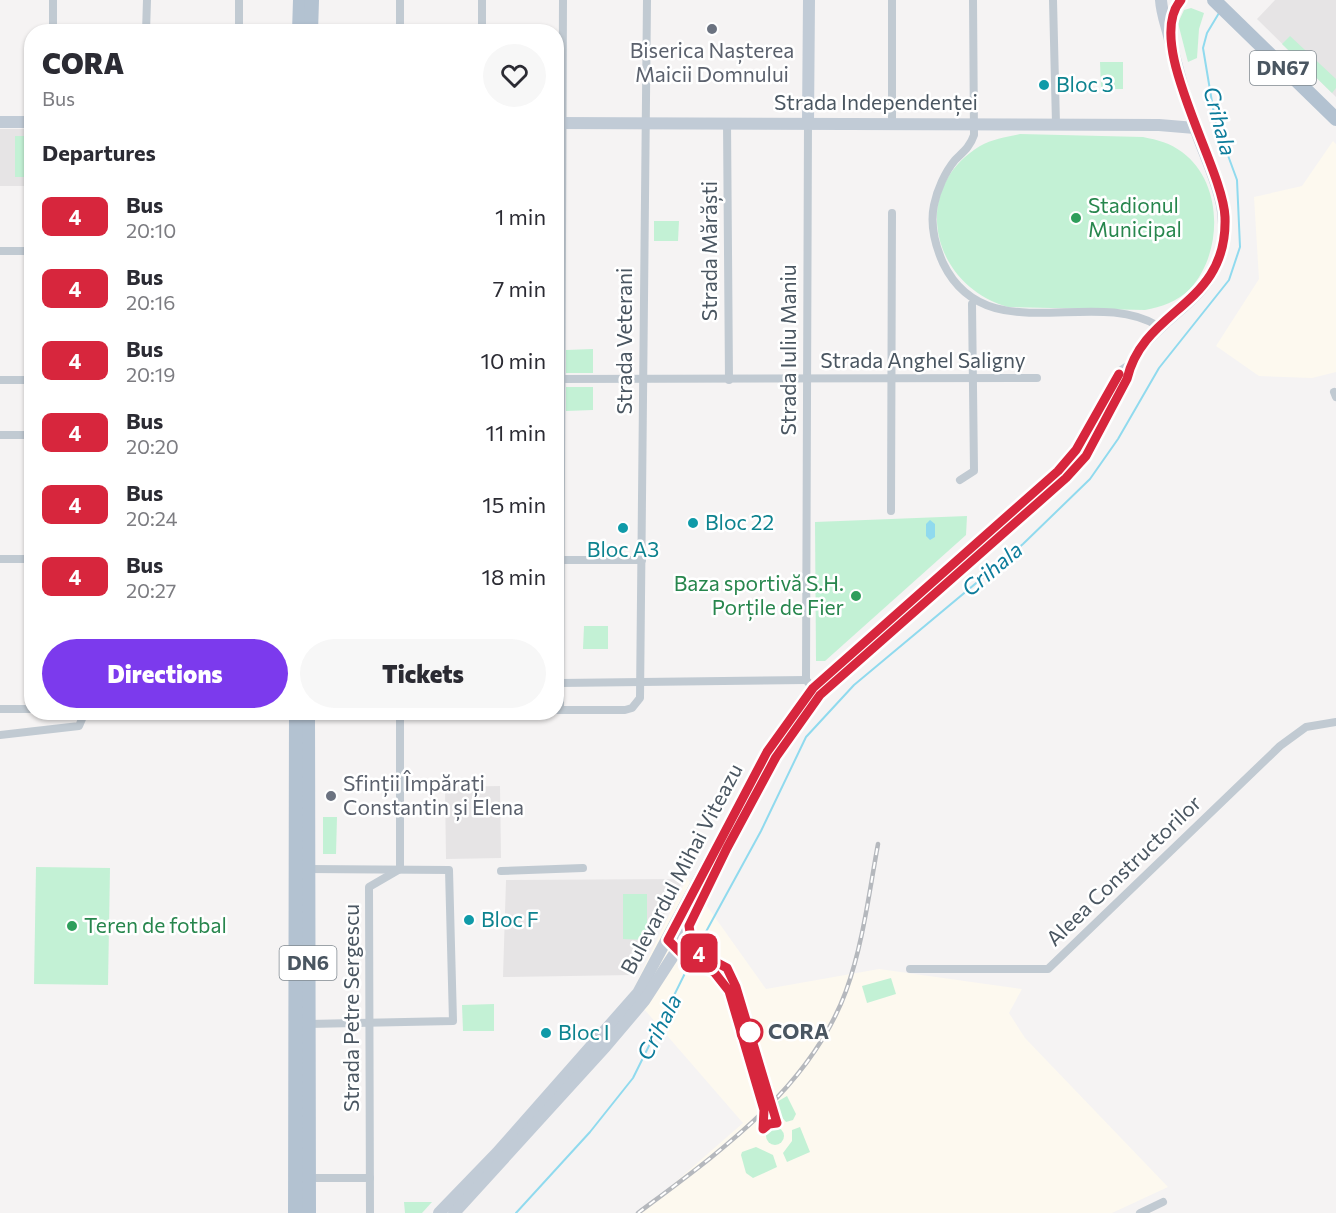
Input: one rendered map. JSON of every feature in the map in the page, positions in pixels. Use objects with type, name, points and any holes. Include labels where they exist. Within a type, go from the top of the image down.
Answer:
[{"type":"main road","points":[[299,24],[300,0]]},
{"type":"main road","points":[[311,24],[312,0]]},
{"type":"main road","name":"Strada Iuliu Maniu","points":[[808,122],[809,0]]},
{"type":"main road","name":"Bulevardul Mihai Viteazu","points":[[439,1213],[470,1187],[573,1075],[606,1046],[654,986],[677,950],[767,752],[813,688],[1066,478],[1086,456],[1127,379],[1131,366],[1158,326],[1205,286],[1213,273],[1222,246],[1224,204],[1195,128],[1164,23],[1161,0]]},
{"type":"main road","points":[[1169,35],[1172,15],[1181,0]]},
{"type":"main road","name":"DN67","points":[[1212,1],[1336,119]]},
{"type":"main road","points":[[0,122],[24,122]]},
{"type":"main road","name":"Strada Independenței","points":[[564,123],[808,122],[1056,124],[1195,128]]},
{"type":"main road","name":"DN6","points":[[295,1213],[296,720]]},
{"type":"main road","name":"DN6","points":[[308,720],[309,1213]]},
{"type":"main road","name":"Bulevardul Mihai Viteazu","points":[[454,1213],[470,1187]]},
{"type":"street","points":[[53,0],[53,24]]},
{"type":"street","points":[[146,24],[147,0]]},
{"type":"street","points":[[239,0],[239,24]]},
{"type":"street","points":[[400,0],[400,24]]},
{"type":"street","points":[[482,0],[482,24]]},
{"type":"street","points":[[562,24],[563,0]]},
{"type":"street","name":"Strada Veterani","points":[[641,683],[647,0]]},
{"type":"street","points":[[892,0],[892,123]]},
{"type":"street","points":[[973,0],[974,124],[971,143],[946,174],[933,206],[935,240],[940,257],[949,274],[963,290],[994,308],[1013,312],[1127,314],[1158,326]]},
{"type":"street","points":[[1053,0],[1056,124]]},
{"type":"street","name":"Strada Mărăști","points":[[727,122],[729,380]]},
{"type":"street","name":"Strada Iuliu Maniu","points":[[808,122],[808,379],[813,688]]},
{"type":"street","points":[[891,511],[892,213]]},
{"type":"street","points":[[0,251],[24,251]]},
{"type":"street","points":[[960,480],[974,471],[972,304]]},
{"type":"street","name":"Strada Anghel Saligny","points":[[564,379],[1037,378]]},
{"type":"street","points":[[0,380],[24,380]]},
{"type":"street","points":[[0,435],[24,435]]},
{"type":"street","points":[[0,559],[24,559]]},
{"type":"street","points":[[564,560],[642,560]]},
{"type":"street","points":[[564,683],[813,688]]},
{"type":"street","points":[[564,710],[632,708],[640,698],[641,683]]},
{"type":"street","points":[[0,709],[24,709]]},
{"type":"street","points":[[0,735],[79,726],[82,720]]},
{"type":"street","points":[[400,720],[400,869]]},
{"type":"street","name":"Aleea Constructorilor","points":[[910,969],[1048,969],[1280,746],[1306,727],[1336,722]]},
{"type":"street","points":[[501,871],[583,868]]},
{"type":"street","name":"Strada Petre Sergescu","points":[[370,1213],[369,887],[400,869]]},
{"type":"street","points":[[308,870],[449,870],[453,1021],[308,1024]]},
{"type":"street","points":[[309,1178],[370,1178]]},
{"type":"street","points":[[1140,1213],[1163,1202]]},
{"type":"shaded area","points":[[1275,0],[1336,0],[1336,97],[1257,19]]},
{"type":"shaded area","points":[[0,129],[24,129],[24,186],[0,186]]},
{"type":"shaded area","points":[[1333,141],[1336,144],[1336,372],[1312,378],[1259,376],[1216,346],[1259,279],[1254,197],[1302,186]]},
{"type":"shaded area","points":[[500,786],[501,858],[446,859],[445,787]]},
{"type":"shaded area","points":[[687,878],[766,989],[879,969],[1022,989],[1009,1013],[1025,1038],[1168,1187],[1112,1213],[640,1213],[743,1123],[631,994]]},
{"type":"shaded area","points":[[684,879],[632,975],[503,977],[506,880]]},
{"type":"green space","points":[[1191,8],[1204,13],[1199,29],[1197,58],[1188,62],[1178,23],[1184,10]]},
{"type":"green space","points":[[1290,36],[1336,79],[1336,88],[1332,93],[1282,44]]},
{"type":"green space","points":[[1100,62],[1123,62],[1123,89],[1101,89]]},
{"type":"green space","name":"Stadionul Municipal","points":[[1020,134],[1143,137],[1164,142],[1182,152],[1196,165],[1206,181],[1212,199],[1214,219],[1209,257],[1201,274],[1190,289],[1169,303],[1145,310],[1008,307],[982,296],[961,279],[947,258],[938,234],[937,210],[944,186],[958,164],[980,146]]},
{"type":"green space","points":[[15,136],[24,136],[24,177],[15,177]]},
{"type":"green space","points":[[654,221],[679,221],[678,241],[654,241]]},
{"type":"green space","points":[[593,349],[593,373],[566,373],[566,350]]},
{"type":"green space","points":[[566,387],[593,387],[593,410],[566,411]]},
{"type":"green space","name":"Baza sportivă S.H. Porțile de Fier","points":[[967,516],[966,535],[825,661],[816,661],[815,522]]},
{"type":"green space","points":[[584,626],[608,626],[608,649],[583,649]]},
{"type":"green space","points":[[323,817],[337,817],[336,854],[323,854]]},
{"type":"green space","name":"Teren de fotbal","points":[[36,867],[110,868],[108,985],[34,984]]},
{"type":"green space","points":[[623,894],[647,894],[647,940],[623,939]]},
{"type":"green space","points":[[891,978],[896,994],[867,1003],[862,986]]},
{"type":"green space","points":[[494,1004],[494,1031],[463,1031],[462,1005]]},
{"type":"green space","points":[[787,1096],[796,1114],[793,1120],[786,1122],[778,1113],[775,1103]]},
{"type":"green space","points":[[771,1127],[779,1127],[784,1132],[782,1143],[771,1145],[766,1140],[766,1132]]},
{"type":"green space","points":[[800,1127],[810,1152],[787,1162],[783,1153],[792,1141],[792,1130]]},
{"type":"green space","points":[[756,1147],[773,1155],[777,1167],[753,1178],[746,1173],[741,1155],[742,1152]]},
{"type":"green space","points":[[404,1202],[432,1202],[422,1213],[405,1213]]},
{"type":"water","points":[[930,520],[935,524],[935,537],[930,540],[926,536],[926,524]]},
{"type":"waterway","name":"Crihala","points":[[516,1213],[590,1132],[633,1078],[702,939],[761,831],[806,737],[854,685],[1023,544],[1090,479],[1118,439],[1159,368],[1229,280],[1240,247],[1237,180],[1215,120],[1203,48],[1207,33],[1219,13]]},
{"type":"railway","points":[[638,1213],[729,1142],[758,1116],[810,1059],[830,1026],[852,973],[865,918],[878,844]]},
{"type":"bus line","name":"4","points":[[1119,374],[1076,450],[1058,471],[813,688],[792,714],[767,752],[668,940],[688,960],[714,972],[729,991],[764,1110],[763,1129],[769,1124],[777,1123],[732,975],[718,962],[693,950],[689,926],[753,797],[776,757],[820,695],[1066,478],[1086,456],[1127,379],[1137,354],[1158,326],[1205,286],[1213,273],[1222,246],[1224,204],[1195,128],[1169,35],[1175,6],[1181,0]]},
{"type":"place","name":"Biserica Nașterea Maicii Domnului","points":[[712,29]]},
{"type":"place","name":"Bloc 3","points":[[1044,85]]},
{"type":"place","name":"Stadionul Municipal","points":[[1076,218]]},
{"type":"place","name":"Bloc 22","points":[[693,523]]},
{"type":"place","name":"Bloc A3","points":[[623,528]]},
{"type":"place","name":"Baza sportivă S.H. Porțile de Fier","points":[[856,596]]},
{"type":"place","name":"Sfinții Împărați Constantin și Elena","points":[[331,796]]},
{"type":"place","name":"Bloc F","points":[[469,920]]},
{"type":"place","name":"Teren de fotbal","points":[[72,926]]},
{"type":"place","name":"CORA","points":[[750,1032]]},
{"type":"place","name":"Bloc I","points":[[546,1033]]}]
